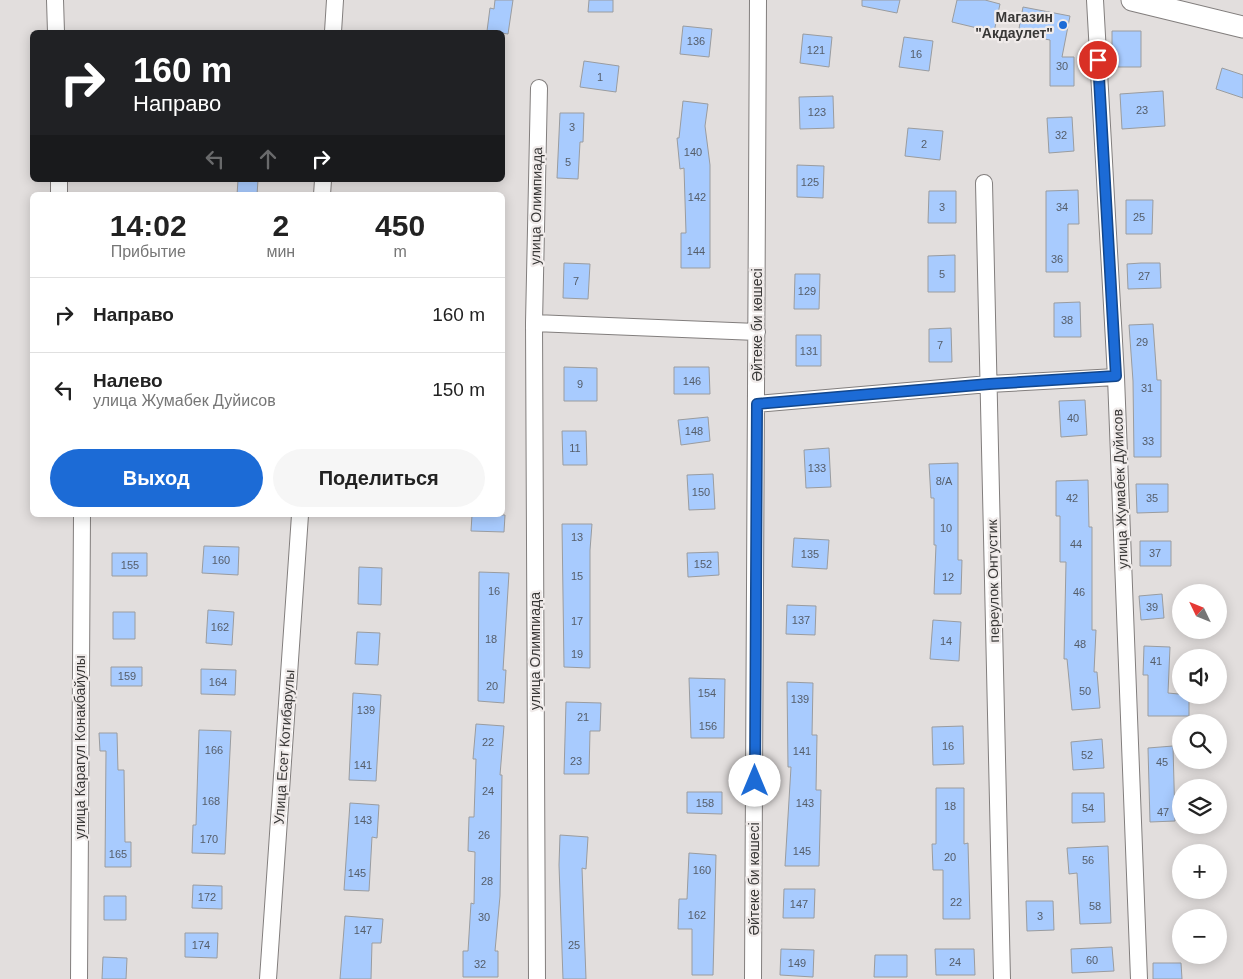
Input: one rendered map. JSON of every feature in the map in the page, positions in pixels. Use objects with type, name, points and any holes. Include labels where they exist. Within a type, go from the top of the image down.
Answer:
[{"type":"main road","points":[[1132,0],[1243,27]]},
{"type":"street","points":[[55,0],[56,30]]},
{"type":"street","points":[[333,30],[335,0]]},
{"type":"street","name":"Әйтеке би көшесі","points":[[753,979],[758,332],[758,0]]},
{"type":"street","name":"улица Жумабек Дуйисов","points":[[1094,0],[1116,376],[1138,979]]},
{"type":"street","name":"улица Олимпиада","points":[[537,979],[534,323],[539,88]]},
{"type":"street","name":"переулок Онтустик","points":[[984,184],[1002,979]]},
{"type":"street","points":[[534,323],[758,332]]},
{"type":"street","points":[[757,404],[989,384],[1116,376]]},
{"type":"street","name":"улица Карагул Конакбайулы","points":[[78,979],[82,517]]},
{"type":"street","name":"Улица Есет Котибарулы","points":[[268,979],[300,517]]},
{"type":"building","points":[[495,0],[513,0],[508,34],[505,34],[505,30],[487,30],[490,8],[494,9]]},
{"type":"building","points":[[589,0],[613,0],[613,12],[588,12]]},
{"type":"building","points":[[862,0],[900,0],[897,13],[862,6]]},
{"type":"building","points":[[957,0],[985,0],[1000,4],[994,32],[952,22]]},
{"type":"building","points":[[1023,7],[1070,16],[1062,57],[1074,57],[1074,86],[1050,86],[1050,40],[1018,34]]},
{"type":"building","points":[[683,26],[712,29],[709,57],[680,54]]},
{"type":"building","points":[[1112,31],[1141,31],[1141,67],[1112,67]]},
{"type":"building","points":[[803,34],[832,37],[829,67],[800,63]]},
{"type":"building","points":[[904,37],[933,41],[929,71],[899,67]]},
{"type":"building","points":[[584,61],[619,66],[616,92],[580,87]]},
{"type":"building","points":[[1222,68],[1243,75],[1243,98],[1216,89]]},
{"type":"building","points":[[1163,91],[1165,126],[1122,129],[1120,94]]},
{"type":"building","points":[[833,96],[834,128],[800,129],[799,97]]},
{"type":"building","points":[[683,101],[708,104],[705,126],[710,165],[710,268],[681,268],[681,233],[686,233],[684,168],[680,169],[677,138],[679,138]]},
{"type":"building","points":[[560,113],[584,113],[583,142],[580,142],[578,179],[557,178]]},
{"type":"building","points":[[1072,117],[1074,151],[1049,153],[1047,118]]},
{"type":"building","points":[[908,128],[943,131],[940,160],[905,156]]},
{"type":"building","points":[[797,165],[824,166],[823,198],[797,197]]},
{"type":"building","points":[[238,182],[258,182],[257,192],[237,192]]},
{"type":"building","points":[[1078,190],[1079,224],[1068,224],[1068,272],[1046,272],[1046,191]]},
{"type":"building","points":[[929,191],[956,191],[956,223],[928,223]]},
{"type":"building","points":[[1126,200],[1153,200],[1152,234],[1126,234]]},
{"type":"building","points":[[955,255],[955,292],[928,292],[928,256]]},
{"type":"building","points":[[564,263],[590,264],[588,299],[563,298]]},
{"type":"building","points":[[1160,263],[1161,288],[1128,289],[1127,264]]},
{"type":"building","points":[[795,274],[820,274],[819,309],[794,309]]},
{"type":"building","points":[[1080,302],[1081,337],[1054,337],[1054,303]]},
{"type":"building","points":[[1153,324],[1157,380],[1161,380],[1161,457],[1134,457],[1133,381],[1129,325]]},
{"type":"building","points":[[951,328],[952,362],[929,362],[929,329]]},
{"type":"building","points":[[796,335],[821,335],[821,366],[796,366]]},
{"type":"building","points":[[564,367],[597,368],[597,401],[564,401]]},
{"type":"building","points":[[674,367],[709,367],[710,394],[674,394]]},
{"type":"building","points":[[1085,400],[1087,435],[1061,437],[1059,401]]},
{"type":"building","points":[[708,417],[710,441],[681,445],[678,420]]},
{"type":"building","points":[[562,431],[586,431],[587,465],[563,465]]},
{"type":"building","points":[[829,448],[831,487],[806,488],[804,450]]},
{"type":"building","points":[[958,463],[958,560],[962,560],[961,594],[934,594],[936,545],[934,545],[934,498],[931,498],[929,464]]},
{"type":"building","points":[[713,474],[715,509],[689,510],[687,475]]},
{"type":"building","points":[[1088,480],[1089,527],[1092,527],[1092,630],[1096,630],[1094,672],[1097,672],[1100,708],[1072,710],[1067,659],[1064,659],[1066,562],[1060,562],[1060,516],[1056,516],[1056,481]]},
{"type":"building","points":[[1136,484],[1168,484],[1168,512],[1137,513]]},
{"type":"building","points":[[472,517],[505,517],[504,532],[471,531]]},
{"type":"building","points":[[562,524],[592,524],[590,550],[590,668],[564,667]]},
{"type":"building","points":[[794,538],[829,540],[827,569],[792,567]]},
{"type":"building","points":[[1140,541],[1171,541],[1171,566],[1140,566]]},
{"type":"building","points":[[204,546],[239,547],[238,575],[202,573]]},
{"type":"building","points":[[718,552],[719,575],[688,577],[687,553]]},
{"type":"building","points":[[112,553],[147,553],[147,576],[112,576]]},
{"type":"building","points":[[359,567],[382,568],[381,605],[358,604]]},
{"type":"building","points":[[479,572],[509,573],[503,670],[506,670],[504,703],[478,701]]},
{"type":"building","points":[[1162,594],[1164,618],[1141,620],[1139,596]]},
{"type":"building","points":[[787,605],[816,606],[815,635],[786,634]]},
{"type":"building","points":[[208,610],[234,612],[232,645],[206,643]]},
{"type":"building","points":[[113,612],[135,612],[135,639],[113,639]]},
{"type":"building","points":[[933,620],[961,622],[959,661],[930,659]]},
{"type":"building","points":[[357,632],[380,633],[378,665],[355,664]]},
{"type":"building","points":[[1144,646],[1170,647],[1168,693],[1172,693],[1172,704],[1189,704],[1189,714],[1148,716],[1148,675],[1143,675]]},
{"type":"building","points":[[111,667],[142,667],[142,686],[111,686]]},
{"type":"building","points":[[201,669],[236,670],[235,695],[201,694]]},
{"type":"building","points":[[689,678],[725,679],[724,738],[691,738]]},
{"type":"building","points":[[787,682],[813,683],[812,735],[817,735],[816,790],[821,790],[819,866],[785,866],[791,767],[788,767]]},
{"type":"building","points":[[353,693],[381,695],[376,781],[349,780]]},
{"type":"building","points":[[566,702],[601,703],[600,731],[590,731],[589,774],[564,774]]},
{"type":"building","points":[[476,724],[504,726],[500,775],[502,775],[500,896],[495,951],[498,951],[498,977],[463,977],[463,951],[468,951],[471,903],[474,904],[475,852],[468,851],[469,817],[474,817],[476,759],[473,759]]},
{"type":"building","points":[[963,726],[964,764],[933,765],[932,727]]},
{"type":"building","points":[[199,730],[231,731],[225,854],[192,853],[193,825],[196,825]]},
{"type":"building","points":[[99,733],[117,733],[118,770],[124,770],[125,842],[131,842],[131,867],[105,867],[106,751],[100,751]]},
{"type":"building","points":[[1102,739],[1104,768],[1073,770],[1071,742]]},
{"type":"building","points":[[1172,746],[1174,779],[1172,779],[1172,821],[1150,822],[1148,748]]},
{"type":"building","points":[[936,788],[964,788],[964,844],[968,843],[970,919],[943,919],[943,870],[933,870],[932,844],[936,844]]},
{"type":"building","points":[[687,792],[722,792],[722,814],[687,813]]},
{"type":"building","points":[[1072,793],[1104,793],[1105,822],[1072,823]]},
{"type":"building","points":[[350,803],[379,805],[377,838],[372,837],[369,891],[344,890]]},
{"type":"building","points":[[560,835],[588,837],[586,869],[582,868],[586,979],[563,979],[559,865]]},
{"type":"building","points":[[1108,846],[1111,923],[1080,924],[1077,873],[1069,874],[1067,848]]},
{"type":"building","points":[[689,853],[716,855],[713,975],[692,975],[692,929],[678,929],[679,899],[687,899]]},
{"type":"building","points":[[193,885],[222,886],[222,909],[192,908]]},
{"type":"building","points":[[784,889],[815,889],[814,918],[783,918]]},
{"type":"building","points":[[104,896],[126,896],[126,920],[104,920]]},
{"type":"building","points":[[1026,901],[1053,901],[1054,930],[1027,931]]},
{"type":"building","points":[[345,916],[383,919],[381,943],[372,943],[371,979],[340,979]]},
{"type":"building","points":[[185,933],[218,933],[217,958],[185,957]]},
{"type":"building","points":[[1112,947],[1114,971],[1072,973],[1071,949]]},
{"type":"building","points":[[781,949],[814,950],[813,977],[780,975]]},
{"type":"building","points":[[935,949],[974,949],[975,975],[936,975]]},
{"type":"building","points":[[875,955],[907,955],[907,977],[874,977]]},
{"type":"building","points":[[103,957],[127,958],[126,979],[102,979]]},
{"type":"building","points":[[1153,963],[1181,964],[1182,979],[1153,979]]},
{"type":"place","name":"Магазин \"Акдаулет\"","points":[[1063,25]]},
{"type":"route","points":[[755,781],[757,404],[989,384],[1116,376],[1098,60]]}]
